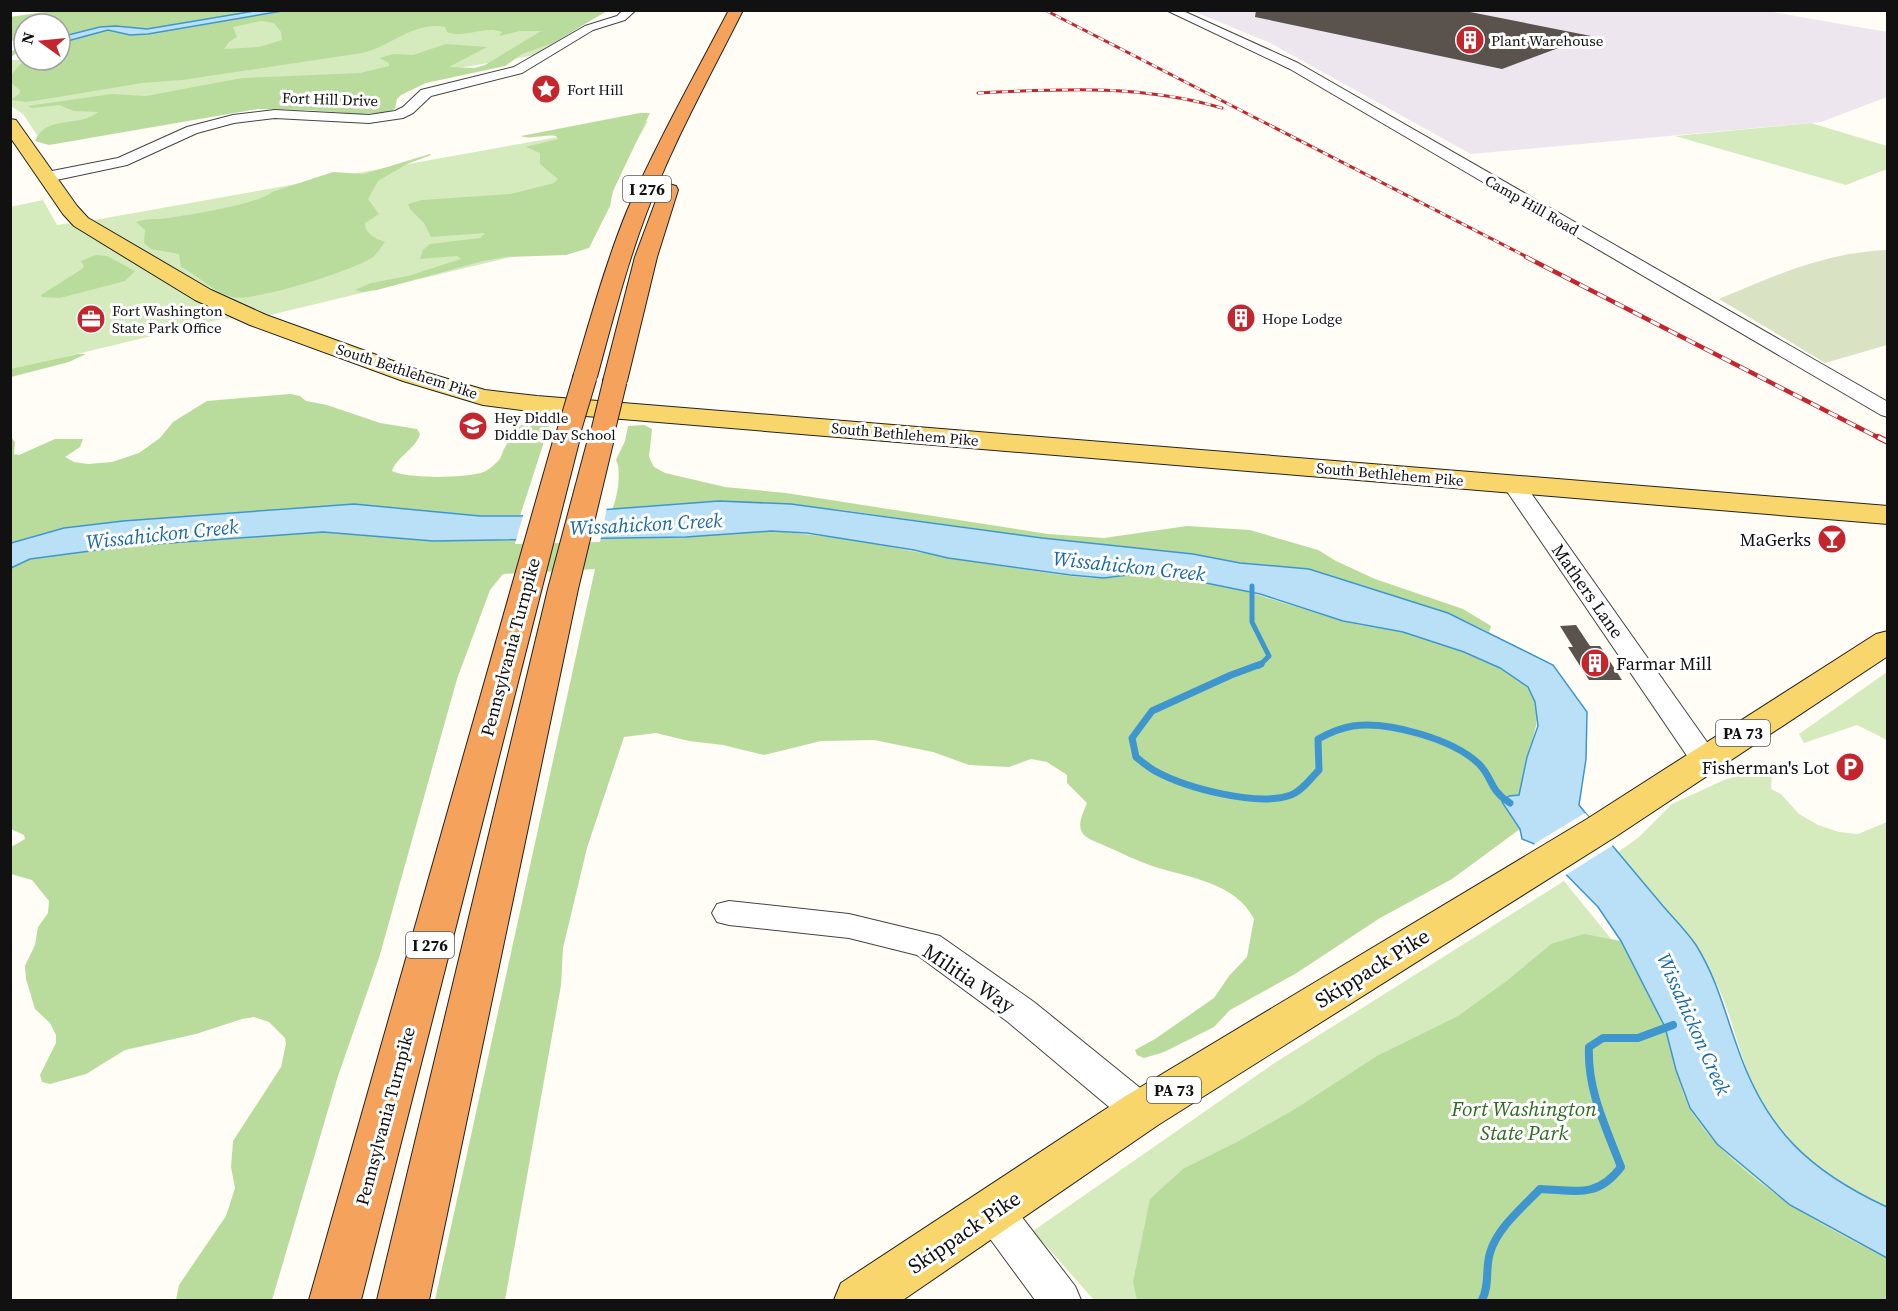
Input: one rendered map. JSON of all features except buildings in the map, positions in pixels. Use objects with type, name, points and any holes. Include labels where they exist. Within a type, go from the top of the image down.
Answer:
[{"type":"highway","name":"Pennsylvania Turnpike","points":[[403,1300],[544,589],[555,484],[620,258],[637,212],[735,10]]},
{"type":"highway","points":[[703,114],[752,10]]},
{"type":"highway","name":"Pennsylvania Turnpike","points":[[335,1300],[544,589],[589,483],[646,257],[678,169]]},
{"type":"main road","name":"South Bethlehem Pike","points":[[10,124],[70,210],[81,222],[212,299],[258,320],[389,368],[483,397],[537,404],[1887,515]]},
{"type":"main road","name":"Skippack Pike","points":[[860,1300],[1141,1111],[1601,828],[1887,641]]},
{"type":"street","name":"Fort Hill Drive","points":[[47,177],[122,162],[192,129],[233,119],[275,114],[369,119],[398,115],[408,110],[426,93],[518,70],[589,28],[621,18],[631,10]]},
{"type":"street","name":"Camp Hill Road","points":[[1171,10],[1294,66],[1887,411]]},
{"type":"street","name":"Mathers Lane","points":[[1513,484],[1704,759]]},
{"type":"street","name":"Militia Way","points":[[729,914],[849,926],[928,945],[1021,1012],[1141,1111]]},
{"type":"street","points":[[994,1212],[1059,1300]]},
{"type":"shaded area","points":[[1193,11],[1767,11],[1887,32],[1887,97],[1821,122],[1471,154],[1270,43]]},
{"type":"green space","points":[[56,10],[605,11],[535,55],[40,140],[23,114],[11,106],[11,60],[12,72],[72,72],[72,12],[43,12]]},
{"type":"green space","points":[[60,10],[261,11],[147,29],[111,26],[72,34],[72,12],[46,12]]},
{"type":"green space","points":[[282,11],[607,11],[553,43],[522,54],[505,66],[426,83],[401,95],[397,99],[395,109],[387,113],[360,114],[258,109],[49,145],[35,141],[47,127],[91,117],[98,112],[74,111],[59,105],[32,108],[27,106],[112,94],[146,96],[242,78],[360,73],[389,66],[389,63],[379,58],[394,54],[413,55],[446,44],[487,47],[449,67],[475,68],[485,65],[541,31],[520,31],[499,36],[502,32],[495,30],[454,34],[447,32],[445,27],[433,26],[412,31],[383,46],[362,53],[182,80],[142,83],[26,102],[11,100],[20,93],[20,90],[11,83],[14,72],[72,72],[72,40],[108,30],[130,35],[148,34]],"holes":[[[261,21],[274,23],[281,32],[282,40],[259,47],[224,49],[237,37],[233,27]]]},
{"type":"green space","points":[[10,17],[12,17],[12,40],[11,40]]},
{"type":"green space","points":[[12,17],[12,40],[11,40]]},
{"type":"green space","points":[[650,113],[613,191],[610,206],[589,248],[566,255],[505,257],[377,290],[362,292],[355,290],[371,283],[408,276],[461,259],[457,256],[420,259],[423,250],[430,244],[480,238],[485,233],[431,237],[424,223],[408,204],[422,200],[511,194],[554,183],[558,179],[540,164],[540,153],[526,147],[558,139],[556,136],[521,136]]},
{"type":"green space","points":[[648,121],[619,173],[524,254],[270,315],[222,319],[11,370],[10,207],[43,200],[57,225],[95,220]]},
{"type":"green space","points":[[1811,123],[1887,146],[1887,169],[1846,185],[1675,136]]},
{"type":"green space","points":[[430,154],[378,181],[368,199],[379,214],[365,223],[365,227],[374,237],[385,242],[375,255],[363,263],[304,284],[261,295],[233,297],[219,292],[181,267],[179,254],[151,249],[144,243],[145,230],[136,222],[239,205],[333,172],[364,174]]},
{"type":"green space","points":[[1887,250],[1887,345],[1825,363],[1719,299],[1821,260]]},
{"type":"green space","points":[[96,255],[107,256],[135,271],[125,281],[60,298],[41,297],[82,269],[84,266],[81,261]]},
{"type":"green space","points":[[86,354],[69,362],[11,377],[11,369]]},
{"type":"green space","points":[[290,394],[380,423],[417,429],[420,434],[418,440],[398,461],[392,471],[410,475],[449,477],[483,472],[499,460],[511,437],[520,426],[540,417],[548,416],[551,420],[520,516],[480,516],[354,504],[123,521],[64,528],[11,543],[11,437],[15,442],[14,454],[19,455],[55,439],[83,439],[80,447],[65,457],[74,462],[88,464],[112,462],[139,453],[160,438],[173,422],[207,401]]},
{"type":"green space","points":[[644,425],[652,429],[649,457],[654,467],[665,473],[725,487],[786,493],[1048,534],[1104,538],[1187,526],[1250,530],[1318,550],[1375,579],[1463,609],[1491,626],[1489,632],[1448,613],[1309,569],[1240,563],[1193,554],[1042,538],[842,510],[720,501],[612,509],[618,485],[619,471],[616,460],[625,441],[628,426]]},
{"type":"green space","points":[[771,531],[829,537],[972,562],[1077,577],[1109,578],[1148,573],[1203,580],[1350,623],[1415,635],[1470,654],[1521,680],[1534,697],[1537,722],[1526,760],[1519,797],[1520,829],[1452,879],[1380,918],[1295,974],[1230,1010],[1214,1027],[1164,1052],[1144,1058],[1137,1055],[1135,1050],[1155,1039],[1214,998],[1229,976],[1247,957],[1254,919],[1236,897],[1223,889],[1196,878],[1148,865],[1087,837],[1082,833],[1080,824],[1087,803],[1067,783],[1067,775],[1047,762],[1031,759],[1009,767],[969,765],[933,752],[874,740],[821,741],[764,755],[656,733],[624,737],[587,848],[563,948],[561,985],[505,1300],[435,1300],[595,569],[503,574],[490,590],[457,679],[379,958],[338,1076],[272,1300],[176,1300],[179,1285],[226,1216],[235,1188],[231,1167],[233,1141],[281,1067],[286,1044],[285,1038],[269,1022],[254,1017],[242,1019],[196,1034],[125,1050],[86,1074],[50,1084],[42,1082],[40,1075],[56,1043],[56,1035],[50,1023],[35,1009],[26,979],[25,966],[35,945],[38,927],[48,913],[49,901],[32,880],[11,874],[11,847],[25,839],[24,835],[11,829],[11,568],[30,559],[128,546],[323,532],[433,541],[686,537]]},
{"type":"green space","points":[[1887,672],[1887,740],[1857,725],[1804,743],[1799,734]]},
{"type":"green space","name":"Fort Washington State Park","points":[[1767,767],[1772,771],[1771,789],[1781,794],[1799,814],[1818,825],[1839,832],[1858,834],[1887,822],[1887,1300],[1094,1300],[1033,1231],[1273,1064],[1564,881],[1730,1085],[1763,1103],[1750,1077],[1713,976],[1676,921],[1618,852],[1638,838],[1672,804],[1724,780]]},
{"type":"green space","name":"Fort Washington State Park","points":[[1584,934],[1621,941],[1660,1015],[1685,1099],[1706,1132],[1751,1176],[1778,1196],[1806,1215],[1888,1258],[1887,1300],[1137,1300],[1133,1282],[1150,1199],[1183,1169],[1295,1109],[1377,1056],[1458,1016],[1508,980],[1551,944]]},
{"type":"water","points":[[261,10],[282,11],[148,34],[130,35],[108,30],[72,40],[72,34],[100,27],[147,29]]},
{"type":"water","name":"Wissahickon Creek","points":[[719,501],[791,504],[1042,538],[1193,554],[1240,563],[1309,569],[1448,613],[1553,665],[1587,712],[1586,759],[1579,805],[1696,945],[1715,982],[1748,1075],[1776,1124],[1813,1162],[1859,1193],[1887,1207],[1887,1258],[1790,1205],[1717,1144],[1690,1108],[1676,1070],[1665,1027],[1621,941],[1598,907],[1537,845],[1522,839],[1520,829],[1502,802],[1509,796],[1519,795],[1527,757],[1538,726],[1535,702],[1528,687],[1500,668],[1464,652],[1403,632],[1343,621],[1260,594],[1152,572],[1104,578],[1070,575],[948,558],[914,550],[807,533],[771,531],[686,537],[433,541],[323,532],[128,546],[30,559],[11,568],[11,543],[64,528],[123,521],[354,504],[480,516],[520,516]]},
{"type":"pier","points":[[607,507],[600,542],[515,544],[524,512]]},
{"type":"pier","points":[[1585,813],[1615,844],[1564,876],[1534,844]]},
{"type":"waterway","points":[[1252,586],[1252,622],[1269,656],[1261,664]]},
{"type":"waterway","points":[[1261,664],[1152,711],[1132,738],[1136,757],[1155,771],[1185,784],[1241,797],[1277,798],[1295,793],[1319,770],[1318,739],[1353,726],[1384,726],[1437,740],[1468,755],[1487,774],[1498,793],[1510,803]]},
{"type":"waterway","name":"Wissahickon Creek","points":[[1482,1300],[1486,1289],[1493,1244],[1511,1218],[1540,1189],[1575,1191],[1594,1188],[1603,1184],[1621,1167],[1594,1093],[1589,1047],[1603,1038],[1638,1038],[1673,1025]]},
{"type":"railway","points":[[1045,10],[1529,258]]},
{"type":"railway","points":[[978,93],[1101,90],[1161,95],[1222,108]]},
{"type":"railway","points":[[1526,257],[1881,439]]},
{"type":"railway","points":[[1878,437],[1888,442]]},
{"type":"place","name":"Plant Warehouse","points":[[1470,40]]},
{"type":"place","name":"Fort Hill","points":[[546,89]]},
{"type":"place","name":"Hope Lodge","points":[[1241,318]]},
{"type":"place","name":"Fort Washington State Park Office","points":[[91,319]]},
{"type":"place","name":"Hey Diddle Diddle Day School","points":[[473,426]]},
{"type":"place","name":"MaGerks","points":[[1832,539]]},
{"type":"place","name":"Farmar Mill","points":[[1595,663]]},
{"type":"place","name":"Fisherman's Lot","points":[[1850,767]]}]
